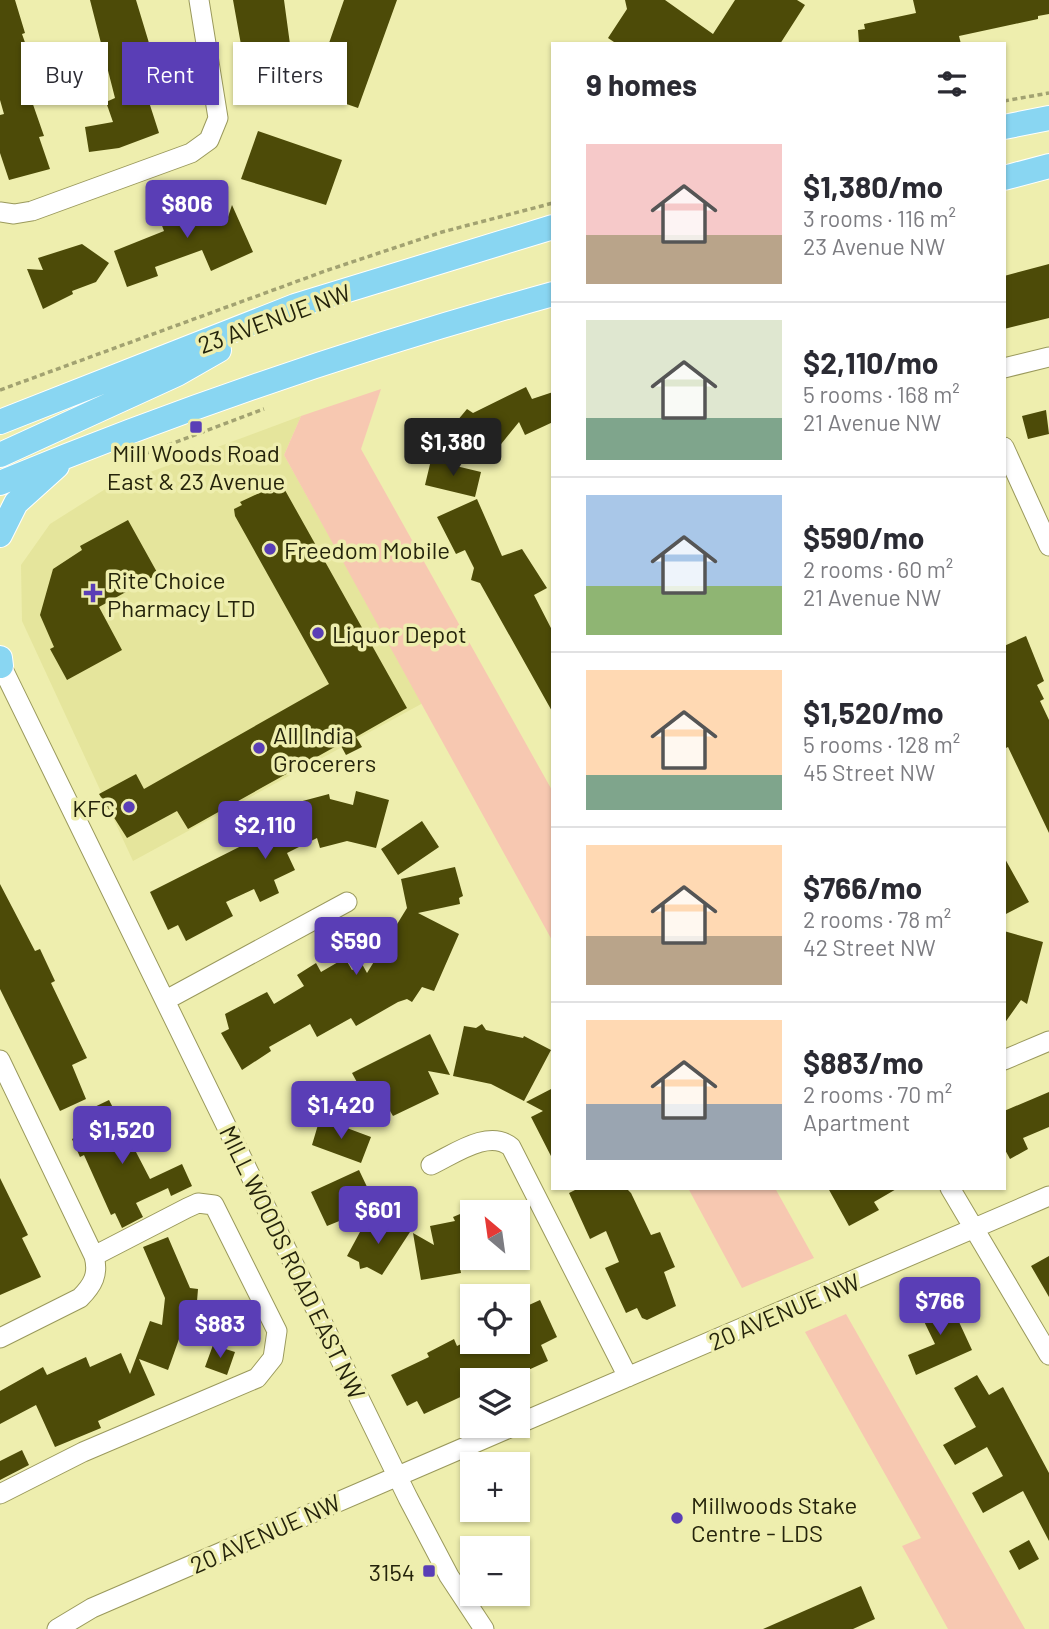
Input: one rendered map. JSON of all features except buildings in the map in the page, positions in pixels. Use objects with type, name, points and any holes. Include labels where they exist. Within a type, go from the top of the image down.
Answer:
[{"type":"main road","points":[[1006,127],[1049,118]]},
{"type":"main road","points":[[1006,177],[1049,166]]},
{"type":"main road","name":"23 AVENUE NW","points":[[0,422],[295,306],[551,228]]},
{"type":"main road","points":[[0,482],[71,453],[274,379],[451,322],[551,295]]},
{"type":"main road","points":[[0,455],[177,374],[295,306]]},
{"type":"main road","points":[[0,404],[72,395]]},
{"type":"main road","points":[[0,535],[16,503],[71,453]]},
{"type":"street","points":[[0,212],[32,211],[191,153],[209,140],[218,118],[199,0]]},
{"type":"street","points":[[1006,368],[1049,357]]},
{"type":"street","points":[[1006,451],[1049,546]]},
{"type":"street","name":"MILL WOODS ROAD EAST NW","points":[[0,663],[397,1475],[449,1576],[484,1629]]},
{"type":"street","points":[[166,1000],[346,902]]},
{"type":"street","points":[[1006,1059],[1049,1041]]},
{"type":"street","points":[[0,1060],[94,1256],[95,1279],[80,1298],[0,1338]]},
{"type":"street","points":[[431,1165],[489,1140],[504,1141],[511,1147],[628,1377]]},
{"type":"street","points":[[951,1190],[1049,1354]]},
{"type":"street","name":"20 AVENUE NW","points":[[530,1419],[1049,1196]]},
{"type":"street","points":[[0,1493],[83,1452],[257,1378],[272,1358],[276,1331],[215,1205],[198,1203],[94,1256]]},
{"type":"street","name":"20 AVENUE NW","points":[[57,1629],[92,1608],[485,1438]]},
{"type":"path","points":[[1006,101],[1049,93]]},
{"type":"path","points":[[135,457],[264,409]]},
{"type":"shaded area","points":[[381,389],[361,449],[551,788],[551,938],[284,455],[301,416]]},
{"type":"shaded area","points":[[301,416],[284,455],[423,703],[133,861],[22,621],[21,565],[50,524],[107,488]]},
{"type":"shaded area","points":[[689,1190],[776,1190],[814,1258],[742,1288]]},
{"type":"shaded area","points":[[846,1314],[1025,1629],[948,1629],[902,1546],[921,1538],[805,1332]]},
{"type":"place","name":"Mill Woods Road East & 23 Avenue","points":[[196,427]]},
{"type":"place","name":"Freedom Mobile","points":[[270,549]]},
{"type":"place","name":"Rite Choice Pharmacy LTD","points":[[93,593]]},
{"type":"place","name":"Liquor Depot","points":[[318,633]]},
{"type":"place","name":"All India Grocerers","points":[[259,748]]},
{"type":"place","name":"KFC","points":[[129,807]]},
{"type":"place","name":"Millwoods Stake Centre - LDS","points":[[677,1518]]},
{"type":"place","name":"3154","points":[[429,1571]]}]
